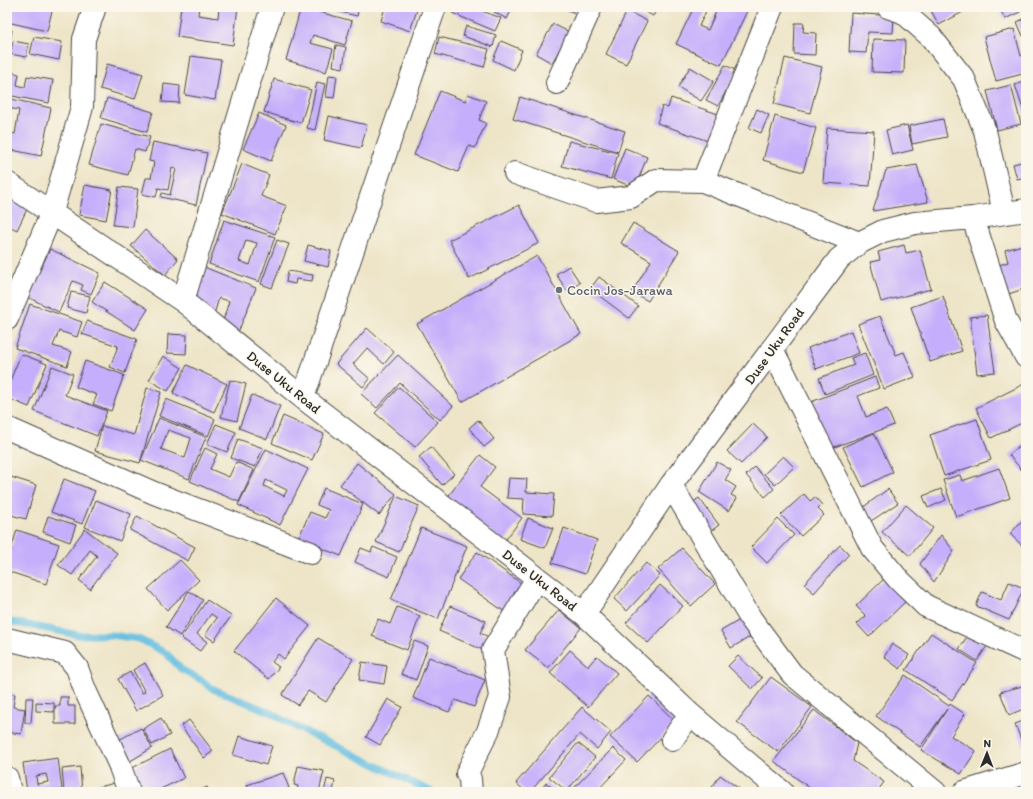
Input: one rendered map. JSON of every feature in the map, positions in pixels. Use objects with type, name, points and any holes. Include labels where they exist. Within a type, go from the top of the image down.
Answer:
[{"type":"street","points":[[7,319],[52,212],[82,107],[84,39],[95,7]]},
{"type":"street","points":[[183,302],[272,7]]},
{"type":"street","points":[[303,398],[435,7]]},
{"type":"street","points":[[558,83],[591,7]]},
{"type":"street","points":[[703,181],[772,7]]},
{"type":"street","points":[[899,9],[931,38],[964,79],[985,131],[1004,212]]},
{"type":"street","points":[[515,173],[596,201],[631,197],[656,180],[703,181],[859,243]]},
{"type":"street","name":"Duse Uku Road","points":[[7,183],[183,302],[303,398],[584,614],[671,485],[839,259],[859,243],[883,231],[915,223],[973,218],[1004,212],[1026,210]]},
{"type":"street","points":[[973,218],[1006,321],[1026,357]]},
{"type":"street","points":[[772,349],[872,548],[898,579],[926,606],[1026,652]]},
{"type":"street","points":[[7,428],[154,493],[311,552]]},
{"type":"street","points":[[671,485],[751,618],[792,674],[935,792]]},
{"type":"street","points":[[471,792],[470,778],[467,773],[488,731],[500,697],[493,650],[537,578]]},
{"type":"street","points":[[584,614],[690,714],[782,792]]},
{"type":"street","points":[[7,638],[65,653],[77,668],[85,690],[119,764],[129,792]]},
{"type":"street","points":[[672,740],[690,714]]},
{"type":"street","points":[[964,792],[1026,773]]},
{"type":"street","points":[[7,778],[10,792]]},
{"type":"building","points":[[7,7],[53,7],[47,31],[7,22]]},
{"type":"building","points":[[181,7],[199,7],[198,15],[218,18],[219,7],[238,7],[233,45],[177,37]]},
{"type":"building","points":[[301,7],[352,21],[345,45],[313,35],[310,43],[333,49],[326,72],[286,60]]},
{"type":"building","points":[[320,7],[359,7],[357,16]]},
{"type":"building","points":[[385,7],[418,7],[410,31],[381,21]]},
{"type":"building","points":[[454,7],[484,7],[482,11],[501,18],[495,31],[452,13]]},
{"type":"building","points":[[496,7],[513,7],[507,19],[494,12]]},
{"type":"building","points":[[560,7],[587,7],[583,16]]},
{"type":"building","points":[[636,7],[658,7],[653,16]]},
{"type":"building","points":[[694,7],[708,7],[699,26],[708,30],[718,7],[749,7],[721,65],[676,44]]},
{"type":"building","points":[[929,7],[972,7],[939,25]]},
{"type":"building","points":[[999,7],[1017,7],[1020,12],[1005,19]]},
{"type":"building","points":[[627,11],[647,21],[626,64],[606,54]]},
{"type":"building","points":[[851,13],[894,16],[893,33],[868,32],[866,53],[849,52]]},
{"type":"building","points":[[1026,18],[1026,35],[1023,36],[1017,22]]},
{"type":"building","points":[[795,23],[804,23],[803,32],[816,33],[815,55],[794,54]]},
{"type":"building","points":[[553,24],[569,32],[552,63],[536,54]]},
{"type":"building","points":[[466,26],[496,35],[493,47],[463,36]]},
{"type":"building","points":[[7,29],[12,30],[10,44],[7,43]]},
{"type":"building","points":[[1014,29],[1021,56],[1026,54],[1026,73],[996,81],[984,37]]},
{"type":"building","points":[[34,37],[62,42],[59,60],[30,54]]},
{"type":"building","points":[[439,37],[489,49],[484,67],[435,54]]},
{"type":"building","points":[[873,39],[905,40],[904,73],[872,72]]},
{"type":"building","points":[[13,41],[29,44],[26,57],[10,54]]},
{"type":"building","points":[[501,41],[522,50],[514,70],[493,60]]},
{"type":"building","points":[[336,45],[346,47],[343,68],[333,66]]},
{"type":"building","points":[[191,56],[221,60],[215,100],[185,95]]},
{"type":"building","points":[[785,58],[822,67],[810,113],[774,104]]},
{"type":"building","points":[[107,64],[143,74],[135,99],[100,89]]},
{"type":"building","points":[[725,65],[737,71],[718,106],[706,100]]},
{"type":"building","points":[[690,67],[714,81],[701,101],[678,87]]},
{"type":"building","points":[[11,72],[19,74],[17,85],[25,87],[27,76],[53,80],[49,103],[7,95]]},
{"type":"building","points":[[329,75],[337,76],[334,98],[326,97]]},
{"type":"building","points":[[274,79],[311,90],[301,123],[264,112]]},
{"type":"building","points":[[1026,81],[1026,118],[1015,85]]},
{"type":"building","points":[[317,82],[325,84],[315,130],[307,128]]},
{"type":"building","points":[[164,84],[180,86],[179,103],[162,102]]},
{"type":"building","points":[[1011,85],[1021,124],[997,130],[987,91]]},
{"type":"building","points":[[440,91],[465,101],[468,94],[486,101],[479,120],[486,123],[475,148],[469,146],[458,172],[414,155]]},
{"type":"building","points":[[520,97],[625,131],[618,152],[513,119]]},
{"type":"building","points":[[7,98],[51,108],[41,156],[7,149],[7,132],[15,134],[19,110],[7,108]]},
{"type":"building","points":[[107,98],[153,112],[147,132],[101,118]]},
{"type":"building","points":[[671,98],[721,115],[711,142],[657,123],[662,106],[668,108]]},
{"type":"building","points":[[757,109],[769,115],[761,133],[749,128]]},
{"type":"building","points":[[259,113],[286,125],[271,161],[243,149]]},
{"type":"building","points":[[329,116],[367,125],[361,148],[324,140]]},
{"type":"building","points":[[775,116],[816,128],[803,172],[763,160]]},
{"type":"building","points":[[943,119],[947,137],[912,144],[909,126]]},
{"type":"building","points":[[101,124],[150,137],[145,152],[135,149],[128,175],[89,165]]},
{"type":"building","points":[[907,125],[913,150],[892,155],[886,130]]},
{"type":"building","points":[[827,128],[874,131],[870,186],[823,183]]},
{"type":"building","points":[[569,141],[618,153],[611,179],[562,166]]},
{"type":"building","points":[[153,142],[207,153],[196,205],[161,197],[162,193],[170,195],[176,169],[172,168],[168,190],[158,188],[156,197],[142,194],[146,178],[151,178],[154,162],[149,161]]},
{"type":"building","points":[[625,148],[647,157],[635,188],[613,179]]},
{"type":"building","points":[[1026,161],[1026,177],[1017,179],[1013,164]]},
{"type":"building","points":[[242,164],[269,175],[261,196],[287,206],[275,234],[222,213]]},
{"type":"building","points":[[917,165],[928,202],[873,211],[886,170]]},
{"type":"building","points":[[85,185],[112,190],[106,220],[79,215]]},
{"type":"building","points":[[119,187],[138,189],[133,227],[113,225]]},
{"type":"building","points":[[7,195],[29,205],[17,230],[7,225]]},
{"type":"building","points":[[519,205],[539,243],[469,279],[449,240]]},
{"type":"building","points":[[224,220],[275,237],[259,282],[209,264]],"holes":[[[246,240],[257,243],[250,265],[239,261]]]},
{"type":"building","points":[[633,223],[679,251],[648,301],[632,292],[651,261],[621,243]]},
{"type":"building","points":[[145,230],[178,259],[165,275],[131,246]]},
{"type":"building","points":[[277,240],[289,244],[272,288],[261,284]]},
{"type":"building","points":[[1026,244],[1026,295],[1024,289],[1005,295],[996,266],[1008,262],[1005,250]]},
{"type":"building","points":[[308,245],[331,251],[328,267],[304,261]]},
{"type":"building","points":[[904,245],[906,253],[920,250],[931,289],[881,302],[870,262],[880,260],[878,252]]},
{"type":"building","points":[[50,249],[100,273],[91,294],[81,290],[83,285],[73,281],[59,312],[27,297]]},
{"type":"building","points":[[537,256],[581,334],[462,402],[417,324]]},
{"type":"building","points":[[569,266],[580,283],[567,291],[556,274]]},
{"type":"building","points":[[204,267],[256,288],[237,335],[186,315]],"holes":[[[219,298],[229,301],[223,321],[213,318]]]},
{"type":"building","points":[[288,271],[313,275],[312,281],[296,279],[295,284],[286,282]]},
{"type":"building","points":[[599,277],[638,306],[629,318],[590,289]]},
{"type":"building","points":[[105,282],[148,309],[135,330],[92,302]]},
{"type":"building","points":[[71,292],[90,296],[86,313],[67,308]]},
{"type":"building","points":[[943,296],[962,351],[930,362],[911,307]]},
{"type":"building","points":[[30,304],[82,322],[77,337],[59,331],[53,346],[72,352],[67,366],[15,348]]},
{"type":"building","points":[[1026,306],[1026,317],[1022,307]]},
{"type":"building","points":[[987,315],[995,372],[977,374],[970,317]]},
{"type":"building","points":[[880,316],[896,355],[904,352],[915,377],[884,389],[858,324]]},
{"type":"building","points":[[87,321],[137,339],[125,373],[110,367],[118,346],[82,334]]},
{"type":"building","points":[[367,328],[394,352],[384,364],[367,348],[353,364],[370,379],[363,387],[336,364]]},
{"type":"building","points":[[851,331],[859,353],[816,369],[808,348]]},
{"type":"building","points":[[168,334],[187,335],[186,354],[167,353]]},
{"type":"building","points":[[865,353],[873,375],[825,394],[819,378],[854,365],[851,358]]},
{"type":"building","points":[[21,354],[47,364],[29,407],[7,398],[7,388]]},
{"type":"building","points":[[398,355],[453,406],[440,420],[400,383],[377,408],[361,394]]},
{"type":"building","points":[[163,356],[182,368],[168,391],[149,380]]},
{"type":"building","points":[[85,361],[124,375],[111,411],[93,404],[97,395],[76,387]]},
{"type":"building","points":[[187,365],[227,384],[214,412],[173,393]]},
{"type":"building","points":[[52,366],[73,374],[65,395],[107,411],[97,436],[34,411]]},
{"type":"building","points":[[875,377],[879,388],[858,396],[866,417],[887,409],[894,425],[829,449],[811,402]]},
{"type":"building","points":[[230,380],[246,384],[237,421],[221,417]]},
{"type":"building","points":[[1026,383],[1026,421],[991,438],[976,408]]},
{"type":"building","points":[[399,387],[438,422],[415,447],[375,413]]},
{"type":"building","points":[[147,388],[161,392],[140,463],[95,451],[102,426],[134,435]]},
{"type":"building","points":[[252,395],[280,406],[267,439],[239,428]]},
{"type":"building","points":[[166,399],[215,419],[208,436],[159,416]]},
{"type":"building","points":[[283,416],[324,434],[312,460],[272,443]]},
{"type":"building","points":[[159,418],[206,437],[189,479],[141,460]],"holes":[[[168,430],[191,438],[185,458],[161,449]]]},
{"type":"building","points":[[977,419],[991,460],[944,476],[930,435]]},
{"type":"building","points":[[478,420],[494,439],[484,447],[469,428]]},
{"type":"building","points":[[216,424],[236,432],[227,452],[207,444]]},
{"type":"building","points":[[753,424],[767,437],[741,464],[727,451]]},
{"type":"building","points":[[874,433],[893,472],[863,487],[843,447]]},
{"type":"building","points":[[238,439],[263,448],[255,467],[231,458]]},
{"type":"building","points":[[1026,441],[1026,475],[1009,455]]},
{"type":"building","points":[[431,447],[454,474],[442,485],[419,457]]},
{"type":"building","points":[[205,448],[217,454],[210,469],[229,477],[236,462],[254,470],[239,502],[190,481]]},
{"type":"building","points":[[266,449],[308,469],[280,525],[238,505]],"holes":[[[266,480],[287,490],[284,496],[264,486]]]},
{"type":"building","points":[[480,455],[495,467],[480,487],[522,518],[504,542],[446,499]]},
{"type":"building","points":[[783,456],[794,467],[775,485],[764,474]]},
{"type":"building","points":[[717,462],[731,470],[725,480],[736,487],[731,495],[737,498],[729,511],[699,492]]},
{"type":"building","points":[[357,463],[396,494],[379,515],[340,485]]},
{"type":"building","points":[[755,467],[774,489],[765,497],[746,475]]},
{"type":"building","points":[[999,468],[1010,498],[956,517],[943,480],[960,475],[962,481]]},
{"type":"building","points":[[11,477],[36,485],[26,519],[7,514],[7,490]]},
{"type":"building","points":[[509,478],[527,479],[526,492],[554,494],[552,516],[523,514],[524,499],[507,498]]},
{"type":"building","points":[[64,479],[95,491],[82,524],[51,512]]},
{"type":"building","points":[[324,488],[363,504],[341,556],[298,539],[310,512],[325,518],[329,510],[317,505]]},
{"type":"building","points":[[888,489],[898,503],[871,521],[862,508]]},
{"type":"building","points":[[941,489],[946,500],[928,508],[923,496]]},
{"type":"building","points":[[804,494],[810,501],[815,497],[822,505],[818,509],[824,515],[801,536],[781,515]]},
{"type":"building","points":[[396,496],[419,506],[399,552],[376,542]]},
{"type":"building","points":[[699,498],[719,525],[711,531],[692,503]]},
{"type":"building","points":[[96,500],[131,514],[120,541],[85,527]]},
{"type":"building","points":[[906,505],[933,528],[910,556],[882,532]]},
{"type":"building","points":[[48,516],[76,525],[70,542],[43,532]]},
{"type":"building","points":[[137,516],[195,547],[188,561],[130,530]]},
{"type":"building","points":[[1026,516],[1026,549],[1010,534]]},
{"type":"building","points":[[528,518],[553,528],[545,548],[520,539]]},
{"type":"building","points":[[778,519],[794,535],[767,563],[751,547]]},
{"type":"building","points":[[421,528],[467,546],[438,619],[391,600]]},
{"type":"building","points":[[564,528],[597,540],[585,574],[552,563]]},
{"type":"building","points":[[85,529],[117,553],[90,589],[79,580],[97,556],[90,550],[72,575],[58,565]]},
{"type":"building","points":[[17,530],[59,544],[46,584],[7,571],[7,562]]},
{"type":"building","points":[[941,535],[954,551],[934,582],[920,564]]},
{"type":"building","points":[[7,541],[11,544],[7,550]]},
{"type":"building","points":[[840,545],[849,554],[814,593],[804,584]]},
{"type":"building","points":[[373,547],[397,557],[389,577],[355,562],[361,548],[371,552]]},
{"type":"building","points":[[682,548],[715,584],[691,606],[658,569]]},
{"type":"building","points":[[477,552],[524,585],[505,612],[458,579]]},
{"type":"building","points":[[180,560],[199,580],[167,610],[148,589]]},
{"type":"building","points":[[646,563],[660,575],[627,611],[614,599]]},
{"type":"building","points":[[888,575],[910,597],[869,637],[857,624],[866,616],[856,606]]},
{"type":"building","points":[[1009,582],[1024,588],[1009,620],[976,606],[982,592],[1001,600]]},
{"type":"building","points":[[660,585],[683,606],[648,643],[626,623]]},
{"type":"building","points":[[189,591],[203,600],[180,636],[166,627]]},
{"type":"building","points":[[276,598],[310,626],[284,659],[278,654],[272,662],[279,667],[269,679],[234,651]]},
{"type":"building","points":[[207,600],[231,616],[214,641],[205,635],[217,618],[211,614],[197,634],[207,642],[200,651],[181,638]]},
{"type":"building","points":[[450,606],[486,621],[480,633],[489,637],[483,650],[439,631]]},
{"type":"building","points":[[397,607],[420,616],[407,650],[372,636],[378,619],[390,624]]},
{"type":"building","points":[[559,610],[581,628],[548,668],[525,650]]},
{"type":"building","points":[[745,617],[755,634],[731,648],[721,631]]},
{"type":"building","points":[[931,633],[977,663],[952,700],[906,670]]},
{"type":"building","points":[[968,635],[987,646],[977,661],[959,649]]},
{"type":"building","points":[[318,638],[353,659],[326,702],[308,691],[298,705],[282,695]]},
{"type":"building","points":[[414,641],[428,646],[416,680],[401,674]]},
{"type":"building","points":[[892,644],[909,655],[900,669],[884,657]]},
{"type":"building","points":[[570,650],[588,666],[597,656],[617,673],[588,707],[550,673]]},
{"type":"building","points":[[738,656],[762,678],[752,689],[728,666]]},
{"type":"building","points":[[429,657],[485,680],[474,707],[455,700],[449,712],[413,698]]},
{"type":"building","points":[[362,662],[387,666],[384,684],[359,680]]},
{"type":"building","points":[[145,663],[163,695],[136,711],[118,679],[130,672],[142,693],[145,692],[133,670]]},
{"type":"building","points":[[905,675],[949,706],[950,704],[965,714],[951,736],[976,751],[961,774],[921,750],[947,709],[920,747],[876,716]]},
{"type":"building","points":[[771,677],[812,707],[778,752],[737,722]]},
{"type":"building","points":[[1026,685],[1026,708],[1009,715],[1000,692]]},
{"type":"building","points":[[7,693],[15,694],[13,707],[25,709],[21,734],[7,732]]},
{"type":"building","points":[[649,696],[676,722],[637,762],[610,737]]},
{"type":"building","points":[[60,697],[68,697],[68,706],[75,706],[75,724],[55,724],[55,706],[60,706]]},
{"type":"building","points":[[26,698],[33,698],[31,723],[25,723]]},
{"type":"building","points":[[388,699],[402,707],[380,745],[366,737]]},
{"type":"building","points":[[36,702],[54,703],[54,712],[36,711]]},
{"type":"building","points":[[582,707],[611,732],[597,749],[580,734],[530,792],[526,792],[516,783]]},
{"type":"building","points":[[814,710],[857,743],[853,761],[884,782],[877,792],[815,792],[774,761]]},
{"type":"building","points":[[161,718],[170,735],[152,745],[143,729]]},
{"type":"building","points":[[189,720],[213,751],[204,758],[181,726]]},
{"type":"building","points":[[1026,720],[1026,753],[1015,724]]},
{"type":"building","points":[[141,728],[152,748],[127,763],[115,742]]},
{"type":"building","points":[[239,736],[272,746],[266,765],[233,755]]},
{"type":"building","points":[[578,743],[595,757],[567,791],[549,777]]},
{"type":"building","points":[[613,748],[626,760],[596,792],[570,792]]},
{"type":"building","points":[[170,749],[184,778],[154,792],[138,792],[128,770]]},
{"type":"building","points":[[58,758],[62,790],[27,792],[23,763]],"holes":[[[46,774],[48,782],[37,784],[36,776]]]},
{"type":"building","points":[[298,766],[324,771],[319,792],[297,792],[298,786],[294,785]]},
{"type":"building","points":[[80,767],[82,792],[64,792],[62,769]]},
{"type":"building","points":[[283,773],[289,788],[279,792],[249,792],[247,785]]},
{"type":"building","points":[[720,775],[744,792],[709,792]]},
{"type":"building","points":[[327,779],[335,781],[333,792],[324,792]]},
{"type":"building","points":[[115,783],[117,792],[96,792],[95,788]]},
{"type":"building","points":[[546,783],[558,792],[539,792]]},
{"type":"building","points":[[1011,786],[1013,792],[997,792]]},
{"type":"building","points":[[207,787],[210,792],[196,792]]},
{"type":"building","points":[[1026,788],[1026,792],[1014,792]]},
{"type":"waterway","points":[[7,621],[79,635],[112,635],[139,639],[166,653],[181,669],[203,681],[213,689],[270,712],[292,725],[432,792]]},
{"type":"place","name":"Cocin Jos-Jarawa","points":[[559,290]]}]
